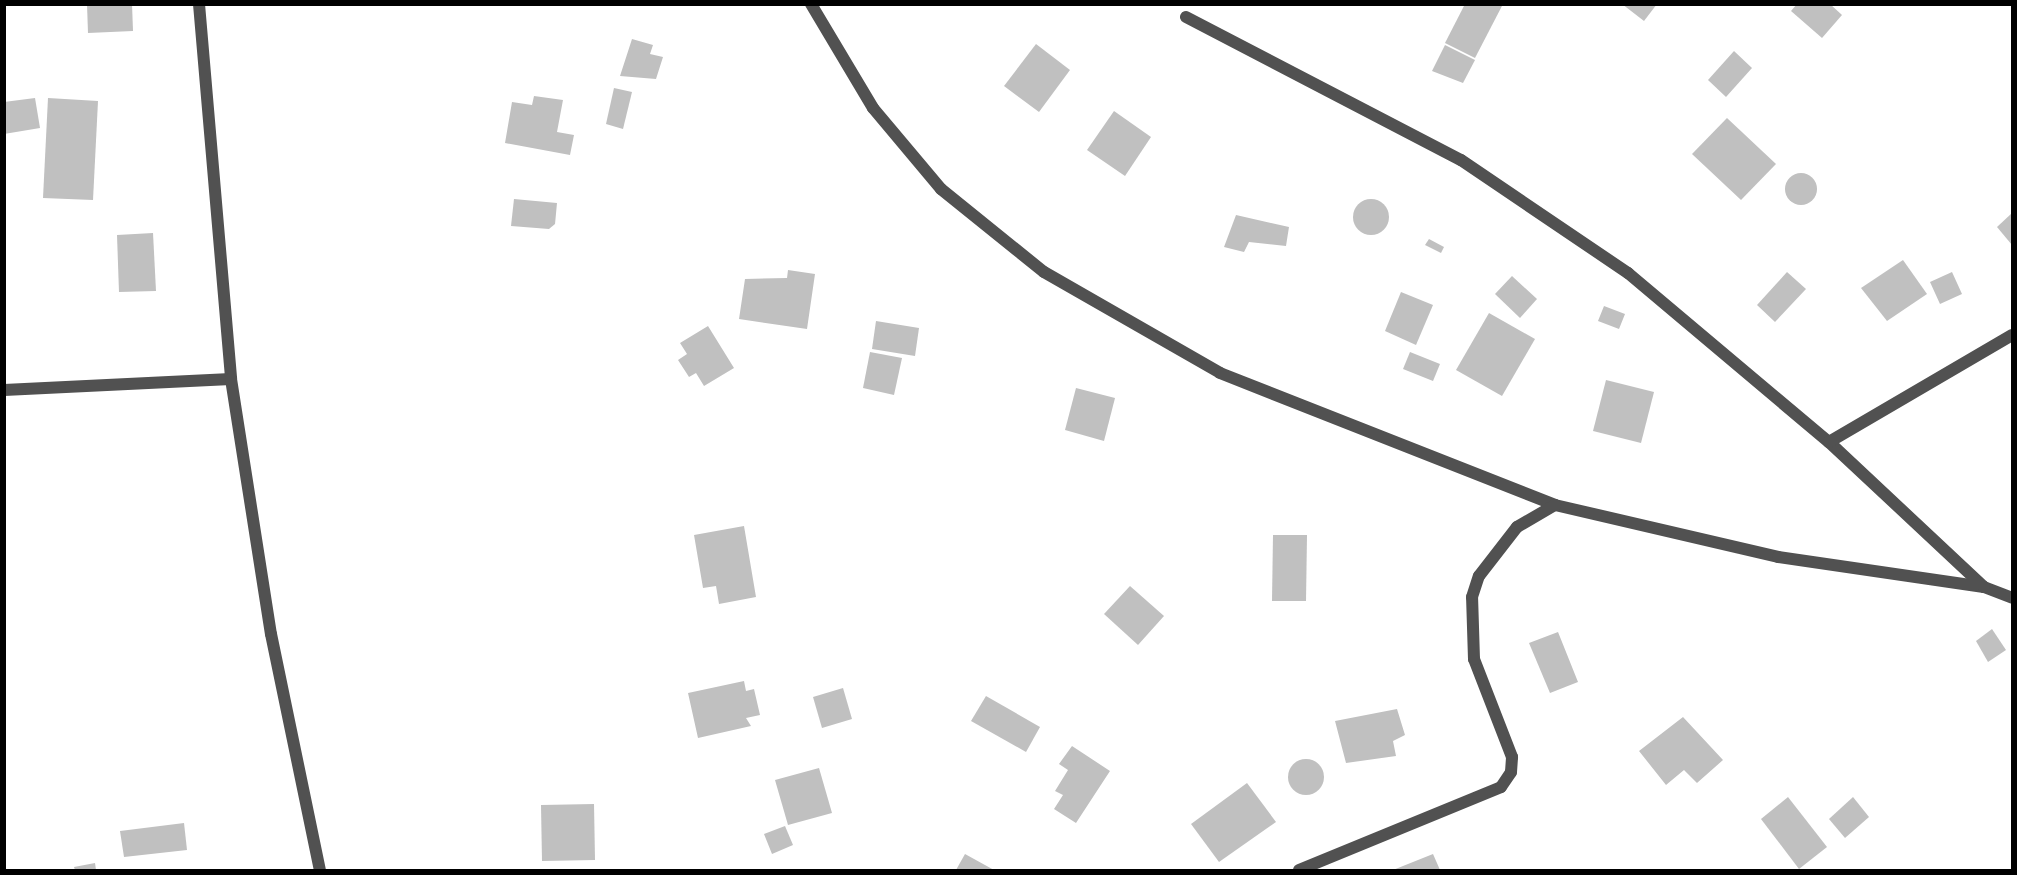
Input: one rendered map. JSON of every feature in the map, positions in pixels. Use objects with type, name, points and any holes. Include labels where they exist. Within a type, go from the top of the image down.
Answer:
[{"type":"street","points":[[199,4],[231,380],[271,634],[320,870]]},
{"type":"street","points":[[811,4],[873,108],[941,189],[1044,272],[1220,373],[1555,505],[1831,567],[1984,587],[2013,598]]},
{"type":"street","points":[[1186,17],[1461,160],[1628,273],[1829,442],[1984,587]]},
{"type":"street","points":[[1829,442],[2013,335]]},
{"type":"street","points":[[4,390],[231,380]]},
{"type":"street","points":[[1299,870],[1501,787],[1511,772],[1512,757],[1474,659],[1472,597],[1479,576],[1517,528],[1555,505]]},
{"type":"building","points":[[87,4],[132,4],[133,31],[88,33]]},
{"type":"building","points":[[1465,4],[1503,4],[1475,58],[1445,43]]},
{"type":"building","points":[[1622,4],[1657,4],[1644,21]]},
{"type":"building","points":[[1797,4],[1830,4],[1842,15],[1822,38],[1791,11]]},
{"type":"building","points":[[632,39],[653,45],[650,54],[663,57],[656,79],[620,76]]},
{"type":"building","points":[[1036,44],[1070,70],[1039,112],[1004,86]]},
{"type":"building","points":[[1445,45],[1475,60],[1463,83],[1432,71]]},
{"type":"building","points":[[1734,51],[1752,68],[1726,97],[1708,80]]},
{"type":"building","points":[[614,88],[632,92],[623,129],[606,124]]},
{"type":"building","points":[[534,96],[563,100],[557,132],[574,135],[570,155],[505,143],[512,102],[532,105]]},
{"type":"building","points":[[35,98],[40,128],[4,134],[4,102]]},
{"type":"building","points":[[48,98],[98,101],[93,200],[43,198]]},
{"type":"building","points":[[1114,111],[1151,137],[1125,176],[1087,150]]},
{"type":"building","points":[[1727,118],[1776,164],[1741,200],[1692,154]]},
{"type":"building","points":[[1801,173],[1813,177],[1817,189],[1813,201],[1801,205],[1789,201],[1785,189],[1789,177]]},
{"type":"building","points":[[514,199],[557,203],[555,224],[549,229],[511,226]]},
{"type":"building","points":[[1371,199],[1384,204],[1389,217],[1384,230],[1371,235],[1358,230],[1353,217],[1358,204]]},
{"type":"building","points":[[2012,213],[2012,245],[1997,227]]},
{"type":"building","points":[[1236,215],[1289,227],[1286,246],[1249,242],[1244,252],[1224,247]]},
{"type":"building","points":[[153,233],[156,291],[119,292],[117,235]]},
{"type":"building","points":[[1429,239],[1444,247],[1441,253],[1425,245]]},
{"type":"building","points":[[1903,260],[1927,294],[1887,321],[1861,288]]},
{"type":"building","points":[[788,270],[815,274],[807,329],[739,319],[745,279],[787,278]]},
{"type":"building","points":[[1787,272],[1806,289],[1775,322],[1757,305]]},
{"type":"building","points":[[1952,272],[1962,294],[1940,304],[1930,282]]},
{"type":"building","points":[[1512,276],[1537,299],[1520,318],[1495,294]]},
{"type":"building","points":[[1401,292],[1433,305],[1416,345],[1385,331]]},
{"type":"building","points":[[1604,306],[1625,314],[1619,329],[1598,321]]},
{"type":"building","points":[[1489,313],[1535,339],[1502,396],[1456,370]]},
{"type":"building","points":[[876,321],[919,328],[915,356],[872,349]]},
{"type":"building","points":[[708,326],[734,368],[704,386],[696,373],[689,377],[678,360],[687,354],[680,343]]},
{"type":"building","points":[[870,352],[902,358],[894,395],[863,388]]},
{"type":"building","points":[[1410,352],[1440,364],[1433,381],[1403,369]]},
{"type":"building","points":[[1606,380],[1654,392],[1641,443],[1593,431]]},
{"type":"building","points":[[1076,388],[1115,398],[1104,441],[1065,430]]},
{"type":"building","points":[[744,526],[756,597],[719,604],[716,586],[703,588],[694,535]]},
{"type":"building","points":[[1273,535],[1307,535],[1306,601],[1272,601]]},
{"type":"building","points":[[1130,586],[1164,616],[1138,645],[1104,614]]},
{"type":"building","points":[[1992,629],[2006,650],[1988,662],[1976,641]]},
{"type":"building","points":[[1558,632],[1578,682],[1550,693],[1529,643]]},
{"type":"building","points":[[744,681],[746,691],[754,689],[760,715],[746,718],[751,726],[698,738],[688,693]]},
{"type":"building","points":[[843,688],[852,719],[822,728],[813,697]]},
{"type":"building","points":[[986,696],[1040,727],[1026,752],[971,721]]},
{"type":"building","points":[[1397,709],[1405,735],[1393,741],[1396,756],[1346,763],[1335,721]]},
{"type":"building","points":[[1683,717],[1723,760],[1697,783],[1684,770],[1666,785],[1639,751]]},
{"type":"building","points":[[1072,746],[1110,771],[1076,823],[1054,809],[1063,795],[1055,791],[1068,770],[1059,764]]},
{"type":"building","points":[[1306,759],[1319,764],[1324,777],[1319,790],[1306,795],[1293,790],[1288,777],[1293,764]]},
{"type":"building","points":[[819,768],[832,813],[788,825],[775,780]]},
{"type":"building","points":[[1247,783],[1276,822],[1219,862],[1191,824]]},
{"type":"building","points":[[1788,797],[1827,847],[1799,869],[1761,819]]},
{"type":"building","points":[[1853,797],[1869,817],[1845,838],[1829,819]]},
{"type":"building","points":[[594,804],[595,860],[542,861],[541,805]]},
{"type":"building","points":[[184,823],[187,850],[124,857],[120,831]]},
{"type":"building","points":[[785,826],[793,845],[772,854],[764,834]]},
{"type":"building","points":[[965,854],[994,870],[956,870]]},
{"type":"building","points":[[1433,854],[1440,870],[1393,870]]},
{"type":"building","points":[[95,863],[96,870],[75,870],[74,867]]}]
